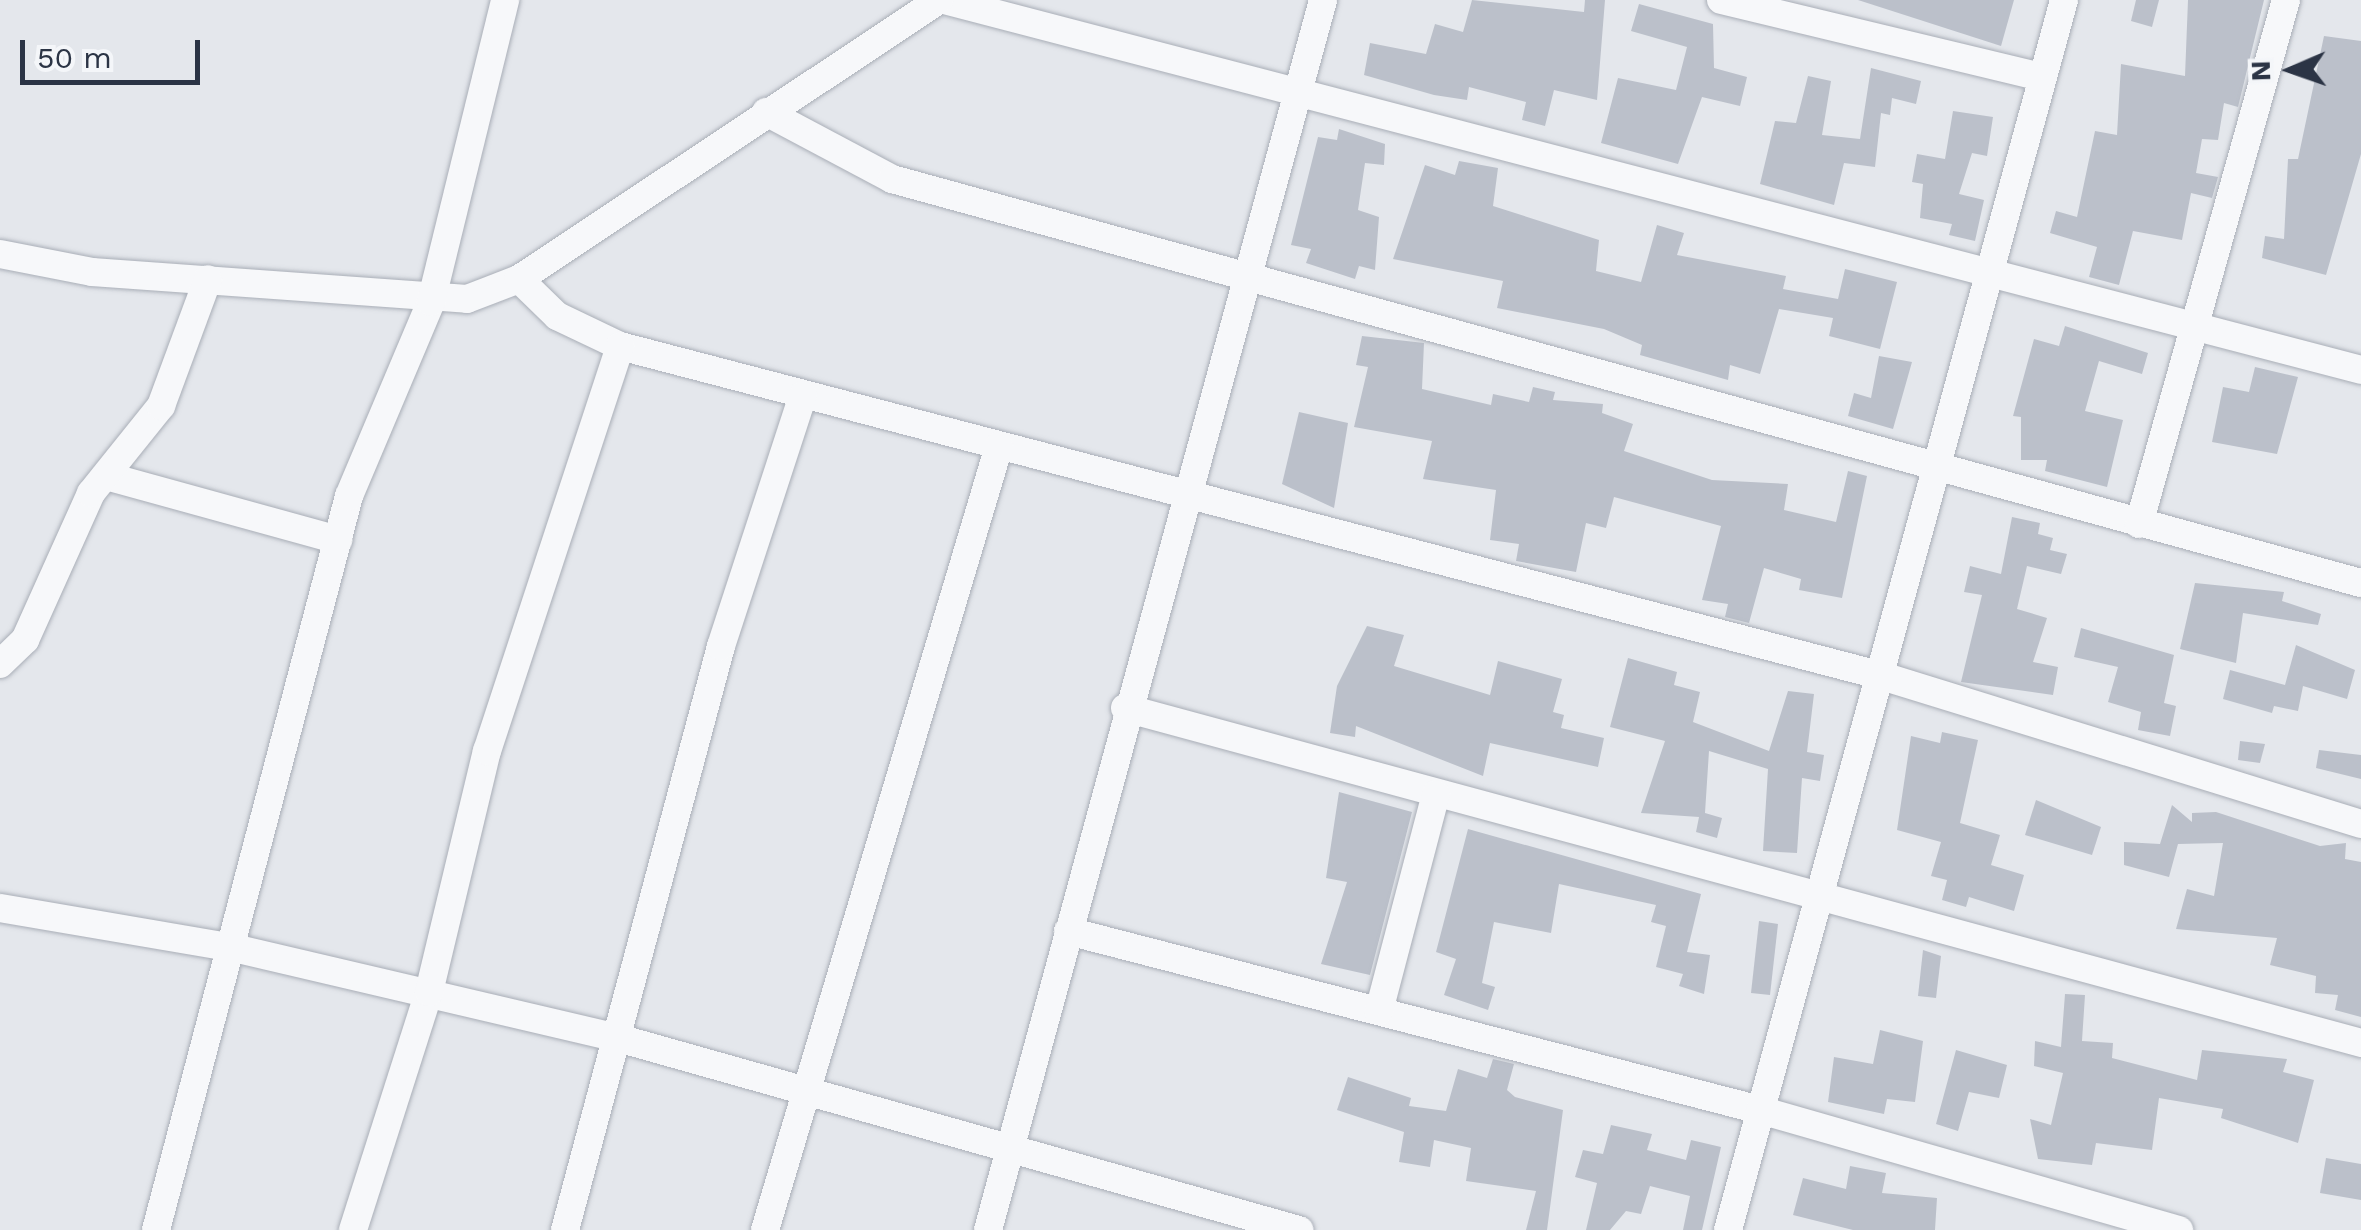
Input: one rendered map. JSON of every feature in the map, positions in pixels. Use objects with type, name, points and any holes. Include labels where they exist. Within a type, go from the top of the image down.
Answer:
[{"type":"street","points":[[156,1230],[234,948],[338,540],[430,302],[505,0]]},
{"type":"street","points":[[0,254],[92,272],[208,279],[430,302],[519,279],[766,112],[942,0],[2361,370]]},
{"type":"street","points":[[988,1230],[1125,708],[1323,0]]},
{"type":"street","points":[[1721,0],[2042,76]]},
{"type":"street","points":[[1728,1230],[2064,0]]},
{"type":"street","points":[[2139,524],[2286,0]]},
{"type":"street","points":[[766,112],[892,179],[1244,281],[1936,471],[2361,582]]},
{"type":"street","points":[[0,664],[25,640],[63,543],[106,476],[161,406],[208,279]]},
{"type":"street","points":[[519,279],[557,316],[620,346],[1882,676],[2361,824]]},
{"type":"street","points":[[353,1230],[430,992],[487,751],[620,346]]},
{"type":"street","points":[[565,1230],[721,646],[804,395]]},
{"type":"street","points":[[766,1230],[804,1088],[999,446]]},
{"type":"street","points":[[106,476],[338,540]]},
{"type":"street","points":[[1125,708],[2361,1044]]},
{"type":"street","points":[[1379,1011],[1436,794]]},
{"type":"street","points":[[0,908],[234,948],[618,1038],[1011,1142],[1300,1230]]},
{"type":"street","points":[[1068,931],[1760,1110],[2178,1230]]},
{"type":"building","points":[[1472,0],[1584,12],[1585,0],[1605,0],[1597,100],[1554,90],[1545,126],[1522,120],[1526,102],[1469,87],[1467,100],[1434,95],[1364,75],[1370,43],[1426,54],[1435,24],[1463,32]]},
{"type":"building","points":[[1858,0],[2014,0],[2001,46]]},
{"type":"building","points":[[2136,0],[2159,0],[2152,27],[2131,21]]},
{"type":"building","points":[[2188,0],[2264,0],[2238,107],[2224,103],[2218,140],[2202,139],[2196,173],[2218,177],[2212,198],[2191,193],[2182,240],[2133,231],[2119,285],[2089,277],[2097,247],[2050,233],[2056,211],[2077,217],[2095,131],[2117,135],[2121,64],[2185,76]]},
{"type":"building","points":[[1639,4],[1713,24],[1714,68],[1747,77],[1740,106],[1702,97],[1678,164],[1601,143],[1618,78],[1676,90],[1687,47],[1631,31]]},
{"type":"building","points":[[2324,36],[2361,41],[2361,154],[2326,275],[2262,258],[2265,236],[2284,239],[2288,159],[2298,159]]},
{"type":"building","points":[[1871,68],[1921,81],[1916,104],[1892,98],[1890,115],[1881,113],[1875,167],[1844,163],[1834,205],[1760,184],[1775,121],[1796,123],[1808,76],[1831,81],[1822,135],[1860,139]]},
{"type":"building","points":[[1953,111],[1993,117],[1987,156],[1972,153],[1959,194],[1984,200],[1975,241],[1949,235],[1952,224],[1920,218],[1923,184],[1912,182],[1917,154],[1945,159]]},
{"type":"building","points":[[1339,129],[1385,144],[1384,165],[1365,163],[1358,210],[1379,217],[1375,270],[1359,266],[1355,279],[1306,263],[1311,249],[1291,245],[1318,137],[1337,140]]},
{"type":"building","points":[[1459,161],[1498,168],[1493,206],[1599,240],[1596,271],[1641,282],[1657,225],[1684,233],[1677,255],[1786,276],[1783,289],[1838,299],[1845,269],[1897,282],[1880,349],[1829,336],[1833,318],[1779,309],[1760,374],[1730,365],[1728,380],[1640,355],[1642,345],[1604,329],[1497,308],[1503,281],[1393,259],[1425,165],[1455,175]]},
{"type":"building","points":[[2065,326],[2148,353],[2142,374],[2099,361],[2085,411],[2123,420],[2107,487],[2045,471],[2047,460],[2021,460],[2021,417],[2013,416],[2034,339],[2059,346]]},
{"type":"building","points":[[1362,336],[1424,343],[1422,389],[1491,405],[1493,394],[1529,402],[1533,387],[1555,392],[1553,400],[1603,404],[1602,413],[1633,424],[1624,451],[1712,480],[1788,484],[1784,510],[1836,522],[1848,471],[1867,476],[1842,598],[1799,590],[1801,579],[1764,568],[1749,623],[1725,617],[1728,604],[1702,600],[1721,526],[1614,497],[1606,528],[1586,523],[1576,572],[1516,561],[1519,544],[1490,540],[1496,490],[1423,479],[1432,441],[1354,427],[1368,367],[1356,365]]},
{"type":"building","points":[[1879,356],[1912,362],[1893,429],[1848,416],[1854,393],[1871,398]]},
{"type":"building","points":[[2255,367],[2298,377],[2277,454],[2212,442],[2223,387],[2249,392]]},
{"type":"building","points":[[1299,412],[1348,423],[1334,508],[1282,484]]},
{"type":"building","points":[[2012,517],[2040,523],[2038,534],[2053,538],[2050,550],[2067,554],[2061,574],[2027,566],[2017,609],[2047,618],[2033,662],[2058,667],[2053,695],[1961,682],[1982,595],[1964,592],[1970,566],[2001,574]]},
{"type":"building","points":[[2195,583],[2284,592],[2282,601],[2321,614],[2318,625],[2243,613],[2236,663],[2180,649]]},
{"type":"building","points":[[1367,626],[1404,635],[1394,666],[1490,695],[1498,661],[1562,679],[1553,712],[1564,715],[1561,728],[1604,738],[1598,767],[1490,743],[1483,776],[1356,726],[1355,737],[1330,733],[1337,686]]},
{"type":"building","points":[[2081,628],[2174,655],[2164,703],[2176,706],[2170,736],[2138,730],[2141,712],[2108,702],[2118,667],[2074,657]]},
{"type":"building","points":[[2296,645],[2355,670],[2347,699],[2303,686],[2298,711],[2274,706],[2272,713],[2223,699],[2230,670],[2285,685]]},
{"type":"building","points":[[1628,658],[1677,672],[1674,685],[1700,692],[1693,722],[1769,751],[1788,691],[1814,694],[1807,752],[1824,755],[1820,781],[1802,778],[1797,853],[1763,851],[1768,769],[1709,751],[1705,813],[1722,818],[1717,838],[1696,832],[1699,817],[1641,813],[1665,741],[1610,727]]},
{"type":"building","points":[[1942,732],[1978,740],[1960,823],[2000,835],[1991,865],[2024,875],[2014,911],[1969,897],[1966,907],[1942,900],[1947,880],[1931,876],[1941,842],[1897,830],[1911,736],[1940,743]]},
{"type":"building","points":[[2240,741],[2265,744],[2260,763],[2238,760]]},
{"type":"building","points":[[2319,750],[2361,755],[2361,779],[2316,768]]},
{"type":"building","points":[[1339,792],[1412,812],[1370,975],[1321,964],[1347,882],[1326,878]]},
{"type":"building","points":[[2036,800],[2101,827],[2092,855],[2025,835]]},
{"type":"building","points":[[2172,805],[2192,822],[2192,813],[2216,812],[2320,846],[2346,843],[2345,859],[2361,862],[2361,1017],[2335,1010],[2338,995],[2315,993],[2316,976],[2270,965],[2277,938],[2176,929],[2187,889],[2214,896],[2223,843],[2178,844],[2169,877],[2124,865],[2124,842],[2160,844]]},
{"type":"building","points":[[1468,829],[1701,894],[1687,952],[1710,955],[1704,994],[1679,986],[1683,974],[1656,967],[1666,926],[1651,922],[1656,905],[1559,884],[1551,933],[1494,922],[1482,983],[1495,987],[1488,1010],[1444,995],[1456,959],[1436,952]]},
{"type":"building","points":[[1759,921],[1778,924],[1770,995],[1751,993]]},
{"type":"building","points":[[1923,950],[1941,956],[1936,998],[1918,996]]},
{"type":"building","points":[[2065,994],[2085,995],[2082,1041],[2113,1043],[2112,1058],[2197,1080],[2202,1050],[2287,1059],[2283,1072],[2314,1080],[2298,1143],[2221,1118],[2223,1109],[2159,1098],[2152,1150],[2096,1143],[2092,1165],[2038,1159],[2030,1119],[2051,1125],[2063,1073],[2034,1066],[2035,1041],[2061,1047]]},
{"type":"building","points":[[1880,1030],[1923,1041],[1915,1102],[1887,1099],[1884,1114],[1828,1102],[1834,1057],[1873,1064]]},
{"type":"building","points":[[1956,1050],[2007,1065],[1999,1098],[1969,1092],[1958,1131],[1936,1124]]},
{"type":"building","points":[[1493,1059],[1514,1064],[1507,1090],[1515,1097],[1563,1110],[1547,1230],[1526,1230],[1536,1191],[1466,1181],[1471,1148],[1434,1140],[1430,1167],[1399,1162],[1404,1132],[1337,1110],[1348,1077],[1411,1098],[1409,1106],[1446,1111],[1458,1069],[1487,1078]]},
{"type":"building","points":[[1611,1125],[1652,1134],[1647,1150],[1686,1160],[1691,1140],[1721,1147],[1702,1230],[1683,1230],[1690,1196],[1650,1186],[1641,1214],[1626,1211],[1610,1230],[1586,1230],[1597,1183],[1575,1177],[1583,1150],[1603,1154]]},
{"type":"building","points":[[2326,1158],[2361,1164],[2361,1200],[2320,1193]]},
{"type":"building","points":[[1850,1166],[1886,1173],[1882,1193],[1937,1198],[1935,1230],[1853,1230],[1793,1215],[1803,1178],[1846,1189]]}]
